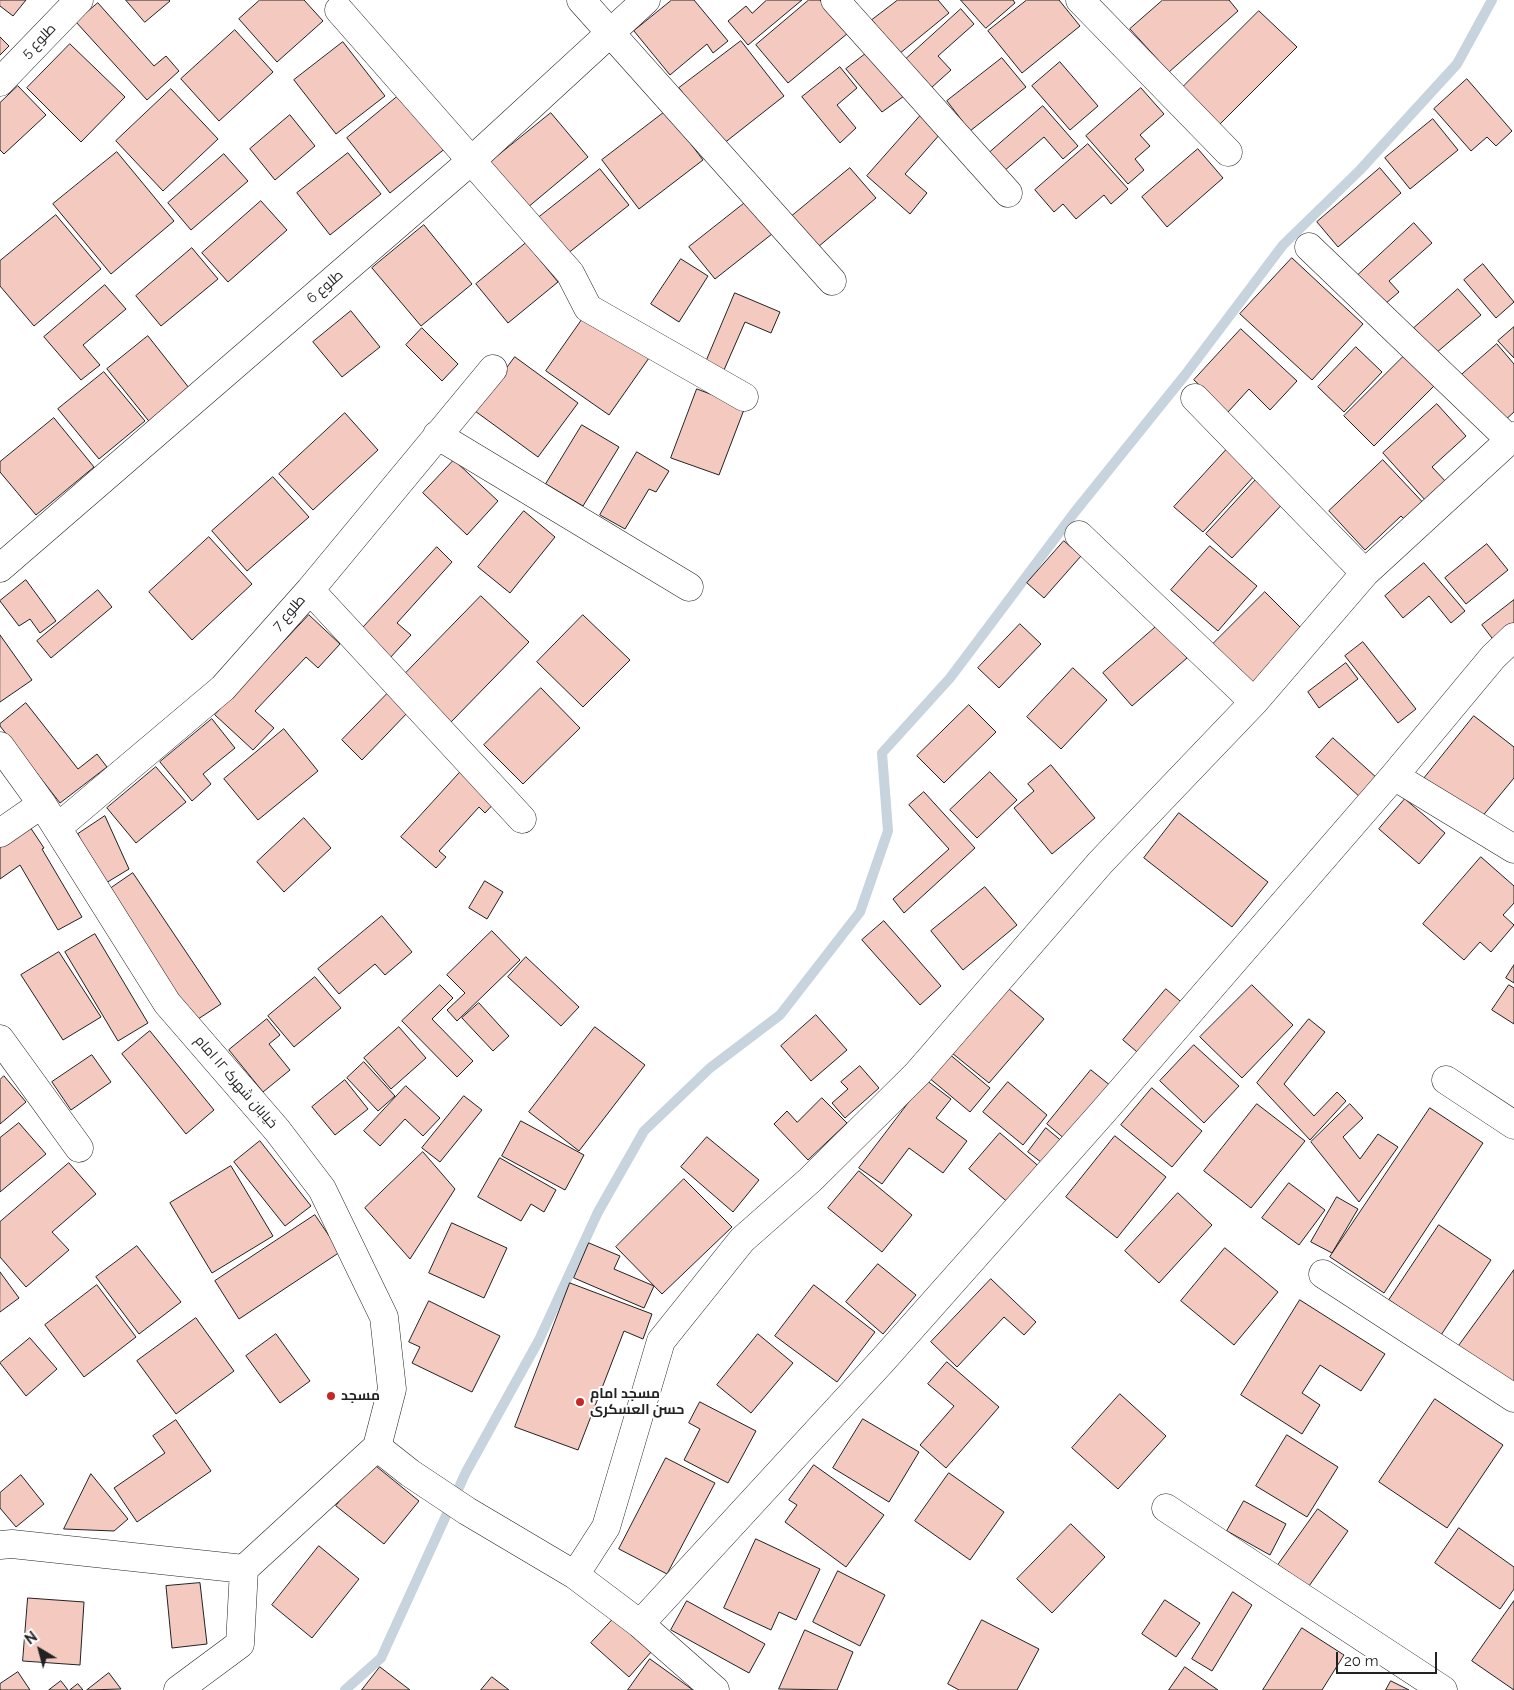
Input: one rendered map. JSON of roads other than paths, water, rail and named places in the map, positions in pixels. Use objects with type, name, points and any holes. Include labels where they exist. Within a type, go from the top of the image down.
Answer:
[{"type":"street","name":"طلوع 5","points":[[0,82],[79,0]]},
{"type":"street","points":[[582,0],[609,33],[832,281]]},
{"type":"street","name":"طلوع 6","points":[[0,568],[472,160],[646,0]]},
{"type":"street","points":[[835,0],[1008,193]]},
{"type":"street","points":[[1080,0],[1228,152]]},
{"type":"street","points":[[339,10],[570,272],[588,308],[744,397]]},
{"type":"street","points":[[575,1575],[606,1526],[661,1341],[742,1240],[810,1180],[917,1074],[1100,863],[1254,702],[1365,573],[1512,438],[1309,247]]},
{"type":"street","name":"طلوع 7","points":[[57,828],[223,688],[310,590],[493,369]]},
{"type":"street","points":[[1194,398],[1365,573]]},
{"type":"street","points":[[437,435],[689,587]]},
{"type":"street","points":[[1079,535],[1254,702]]},
{"type":"street","points":[[310,590],[522,819]]},
{"type":"street","points":[[640,1624],[883,1360],[1103,1112],[1394,776],[1493,657],[1514,637]]},
{"type":"street","name":"خیابان شهرک ۱۲ امام","points":[[0,746],[42,804],[167,1003],[277,1130],[322,1189],[384,1318],[392,1389],[377,1447]]},
{"type":"street","points":[[1394,776],[1514,849]]},
{"type":"street","points":[[0,833],[42,804]]},
{"type":"street","points":[[0,1039],[79,1148]]},
{"type":"street","points":[[1446,1080],[1514,1125]]},
{"type":"street","points":[[1323,1274],[1514,1398]]},
{"type":"street","points":[[178,1690],[240,1644],[244,1569],[377,1447],[410,1473],[467,1511],[575,1575],[640,1624],[714,1690]]},
{"type":"street","points":[[1166,1508],[1443,1690]]},
{"type":"street","points":[[3,1544],[244,1569]]},
{"type":"waterway","points":[[345,1690],[381,1658],[466,1472],[539,1340],[598,1212],[644,1131],[710,1068],[780,1015],[860,912],[888,831],[882,753],[950,678],[1074,513],[1185,375],[1283,245],[1360,170],[1457,64],[1492,0]]},
{"type":"place","name":"مسجد","points":[[331,1396]]},
{"type":"place","name":"مسجد امام حسن العسکری","points":[[580,1402]]}]
